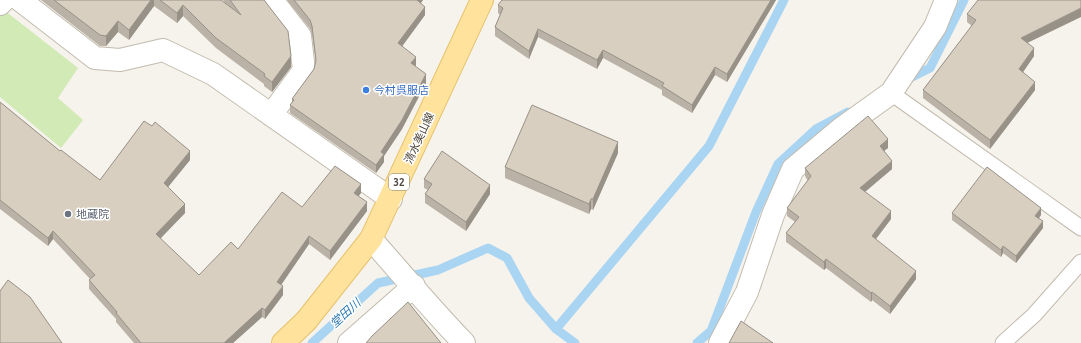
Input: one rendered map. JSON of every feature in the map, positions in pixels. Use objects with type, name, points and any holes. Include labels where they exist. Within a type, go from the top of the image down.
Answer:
[{"type":"main road","name":"清水美山線","points":[[283,343],[306,321],[371,239],[391,199],[482,0]]},
{"type":"street","points":[[0,4],[4,0]]},
{"type":"street","points":[[20,0],[96,58],[120,60],[163,50],[213,74],[391,199]]},
{"type":"street","points":[[271,115],[304,70],[300,36],[272,0]]},
{"type":"street","points":[[720,343],[747,292],[773,215],[793,169],[842,128],[891,92],[935,27],[946,0]]},
{"type":"street","points":[[371,239],[464,343]]},
{"type":"street","points":[[349,343],[414,286]]},
{"type":"lane","points":[[891,92],[1081,228]]},
{"type":"lane","points":[[1003,343],[1034,315],[1081,262]]},
{"type":"green space","points":[[4,10],[78,68],[58,98],[83,120],[61,148],[0,97],[0,14]]},
{"type":"building","points":[[54,0],[151,0],[129,30],[118,21],[106,36],[100,35]]},
{"type":"building","points":[[160,0],[221,0],[241,15],[230,0],[264,0],[288,31],[291,56],[272,82],[264,76],[265,74],[216,38],[183,5],[177,13]]},
{"type":"building","points":[[294,0],[417,0],[425,7],[398,43],[416,57],[411,63],[426,74],[402,120],[381,152],[384,154],[376,165],[290,105],[294,100],[292,99],[314,69],[316,60],[310,20]]},
{"type":"building","points":[[502,0],[771,0],[727,74],[715,67],[692,105],[662,86],[664,83],[603,50],[597,60],[538,29],[529,51],[495,27],[503,8],[498,5]]},
{"type":"building","points":[[978,0],[1081,0],[1081,8],[1021,38],[1034,48],[1019,69],[1035,82],[990,140],[923,90],[976,20],[967,14]]},
{"type":"building","points":[[0,102],[60,151],[61,150],[100,180],[144,121],[152,126],[155,122],[190,151],[164,183],[185,204],[156,234],[199,275],[231,242],[238,249],[282,192],[302,207],[335,166],[361,184],[354,193],[367,202],[330,251],[309,236],[277,282],[283,286],[265,310],[262,308],[224,343],[141,343],[116,313],[117,312],[89,280],[95,275],[53,231],[48,238],[0,200]]},
{"type":"building","points":[[532,105],[618,142],[593,199],[591,199],[589,204],[505,167]]},
{"type":"building","points":[[868,116],[888,139],[880,146],[892,161],[860,188],[891,211],[872,236],[916,271],[890,306],[826,259],[824,262],[786,233],[799,217],[787,208],[811,176],[805,168]]},
{"type":"building","points":[[442,151],[490,185],[466,222],[425,194],[432,184],[424,179]]},
{"type":"building","points":[[987,167],[1041,208],[1035,216],[1043,221],[1016,256],[1003,246],[1001,250],[952,213]]},
{"type":"building","points":[[8,280],[30,297],[62,343],[0,343],[0,291]]},
{"type":"building","points":[[408,302],[441,343],[366,343],[372,336]]},
{"type":"building","points":[[741,321],[773,343],[729,343]]},
{"type":"waterway","points":[[556,329],[709,146],[784,0]]},
{"type":"waterway","points":[[906,80],[930,68],[964,0]]},
{"type":"waterway","points":[[697,343],[711,331],[756,212],[778,164],[816,129],[848,112]]},
{"type":"waterway","name":"堂田川","points":[[312,343],[378,283],[438,270],[488,248],[507,258],[529,298],[556,329],[575,343]]},
{"type":"place","name":"今村呉服店","points":[[366,90]]},
{"type":"place","name":"地蔵院","points":[[68,214]]}]
